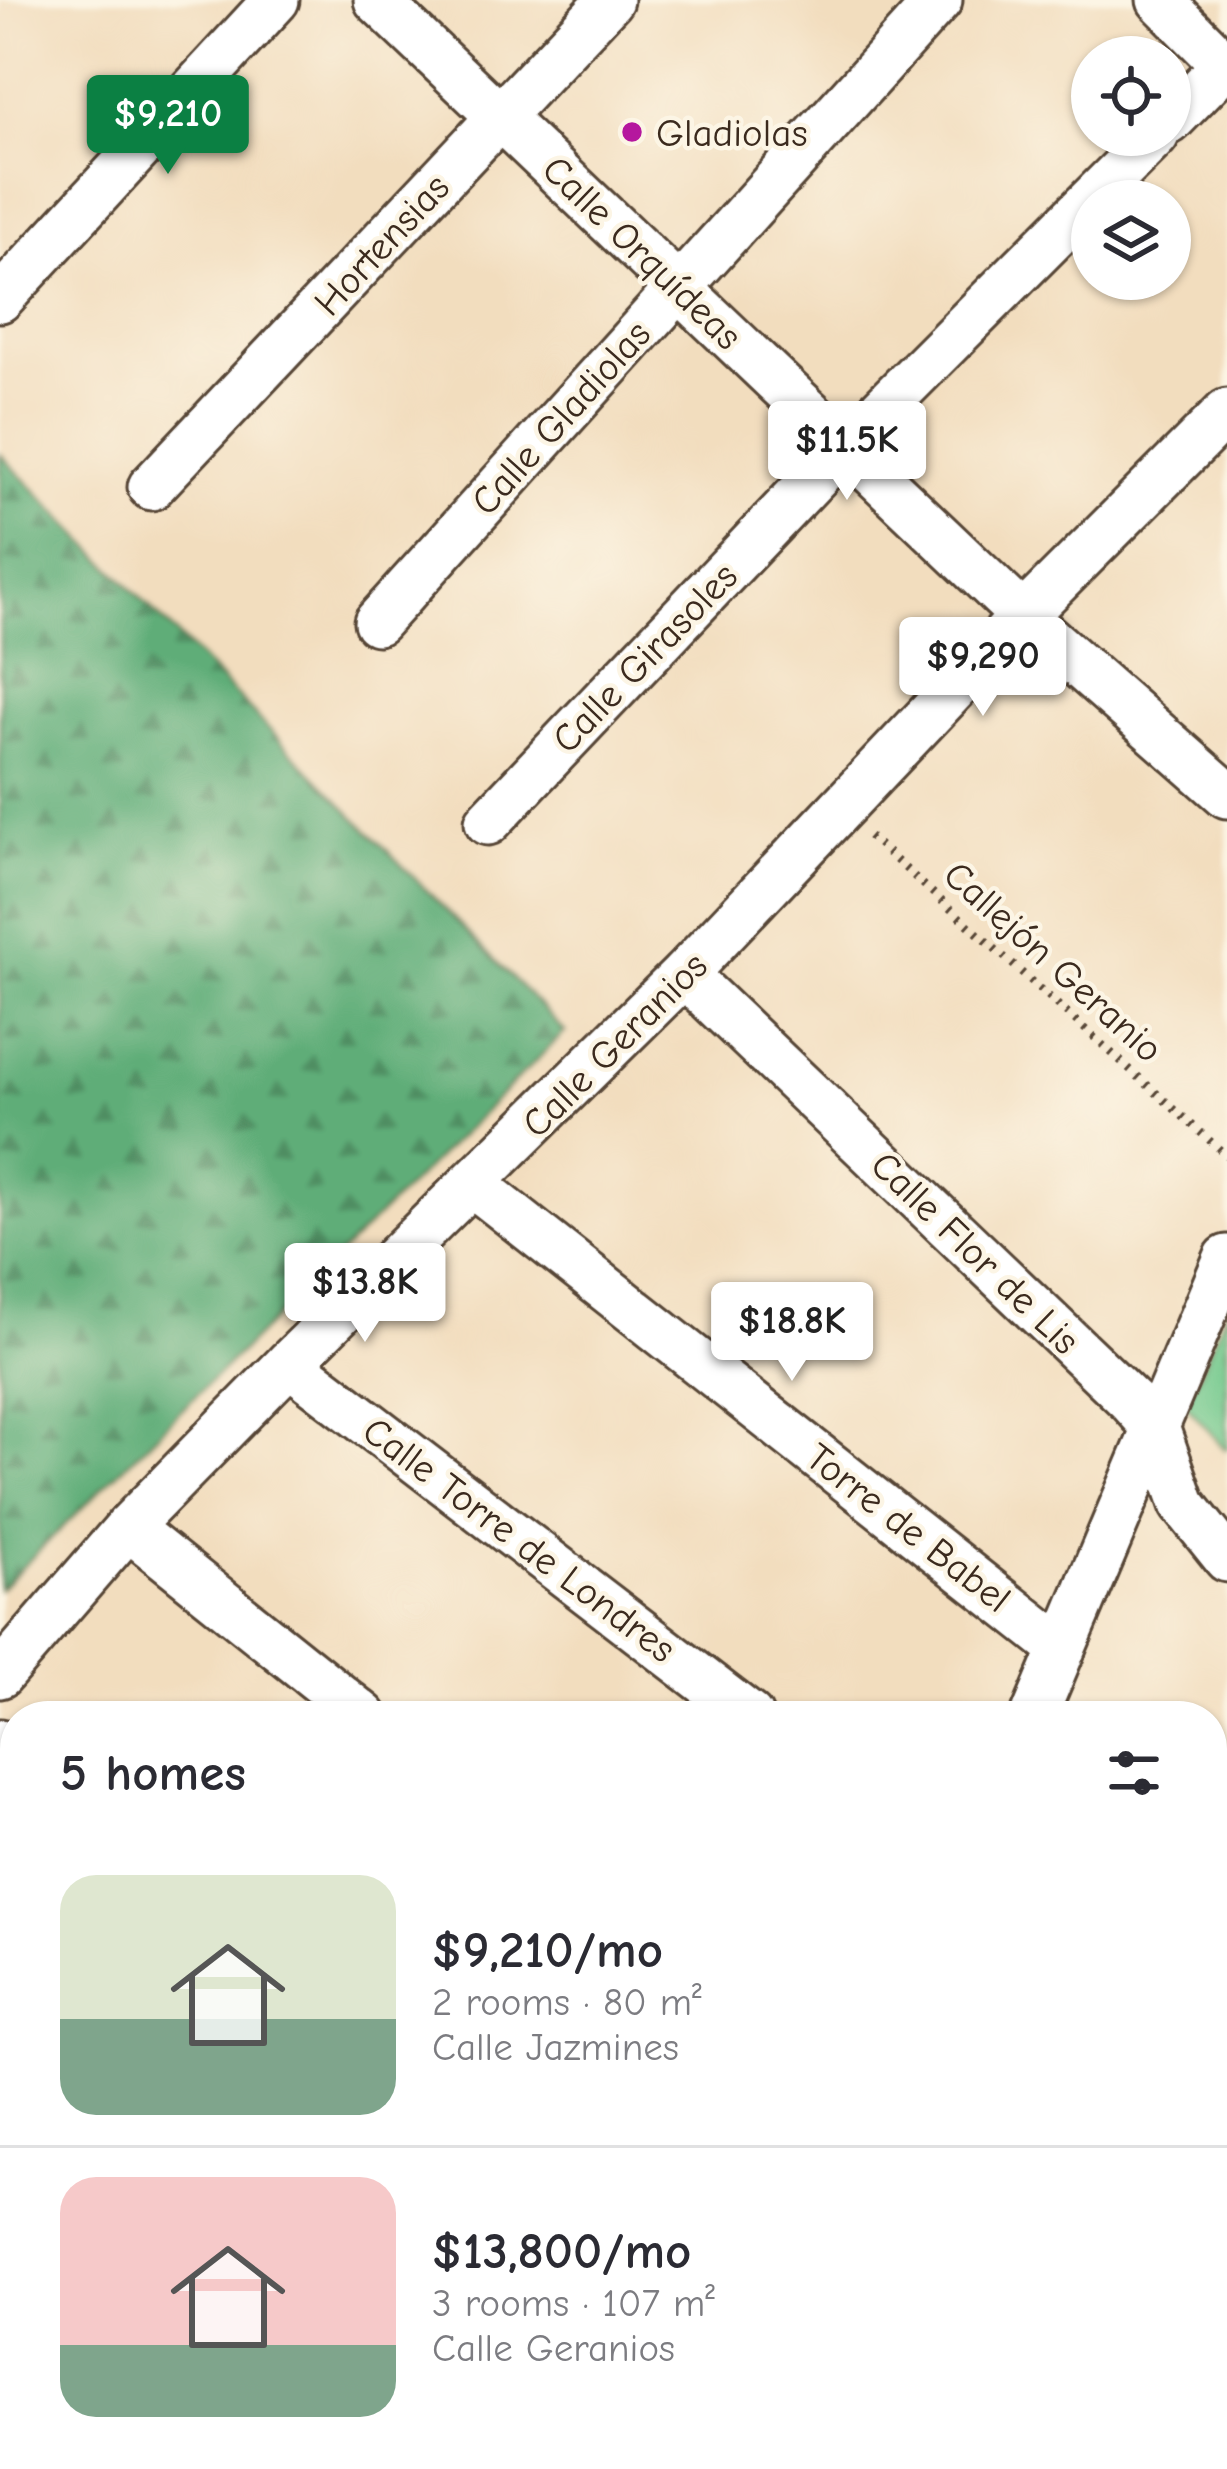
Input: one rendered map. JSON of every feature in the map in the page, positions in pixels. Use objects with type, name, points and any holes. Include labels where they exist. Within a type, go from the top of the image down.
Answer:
[{"type":"street","points":[[0,299],[276,0]]},
{"type":"street","name":"Calle Orquídeas","points":[[377,0],[1023,616],[1227,795]]},
{"type":"street","name":"Hortensias","points":[[151,487],[610,0]]},
{"type":"street","name":"Calle Gladiolas","points":[[377,622],[939,0]]},
{"type":"street","points":[[1160,0],[1226,66],[1191,100]]},
{"type":"street","name":"Calle Girasoles","points":[[488,822],[845,446],[1135,156]]},
{"type":"street","name":"Calle Geranios","points":[[0,1675],[128,1527],[685,974],[1023,616],[1227,412]]},
{"type":"street","name":"Calle Flor de Lis","points":[[685,974],[1131,1401],[1157,1430],[1183,1504],[1227,1559]]},
{"type":"street","name":"Torre de Babel","points":[[473,1184],[1061,1648]]},
{"type":"street","points":[[1040,1701],[1227,1258]]},
{"type":"street","name":"Calle Torre de Londres","points":[[289,1363],[730,1701]]},
{"type":"street","points":[[128,1527],[345,1701]]},
{"type":"path","name":"Callejón Geranio","points":[[839,813],[1227,1156]]},
{"type":"green space","points":[[0,454],[565,1032],[0,1589]]},
{"type":"green space","points":[[1227,1308],[1227,1448],[1225,1449],[1186,1405]]},
{"type":"place","name":"Gladiolas","points":[[632,132]]}]
